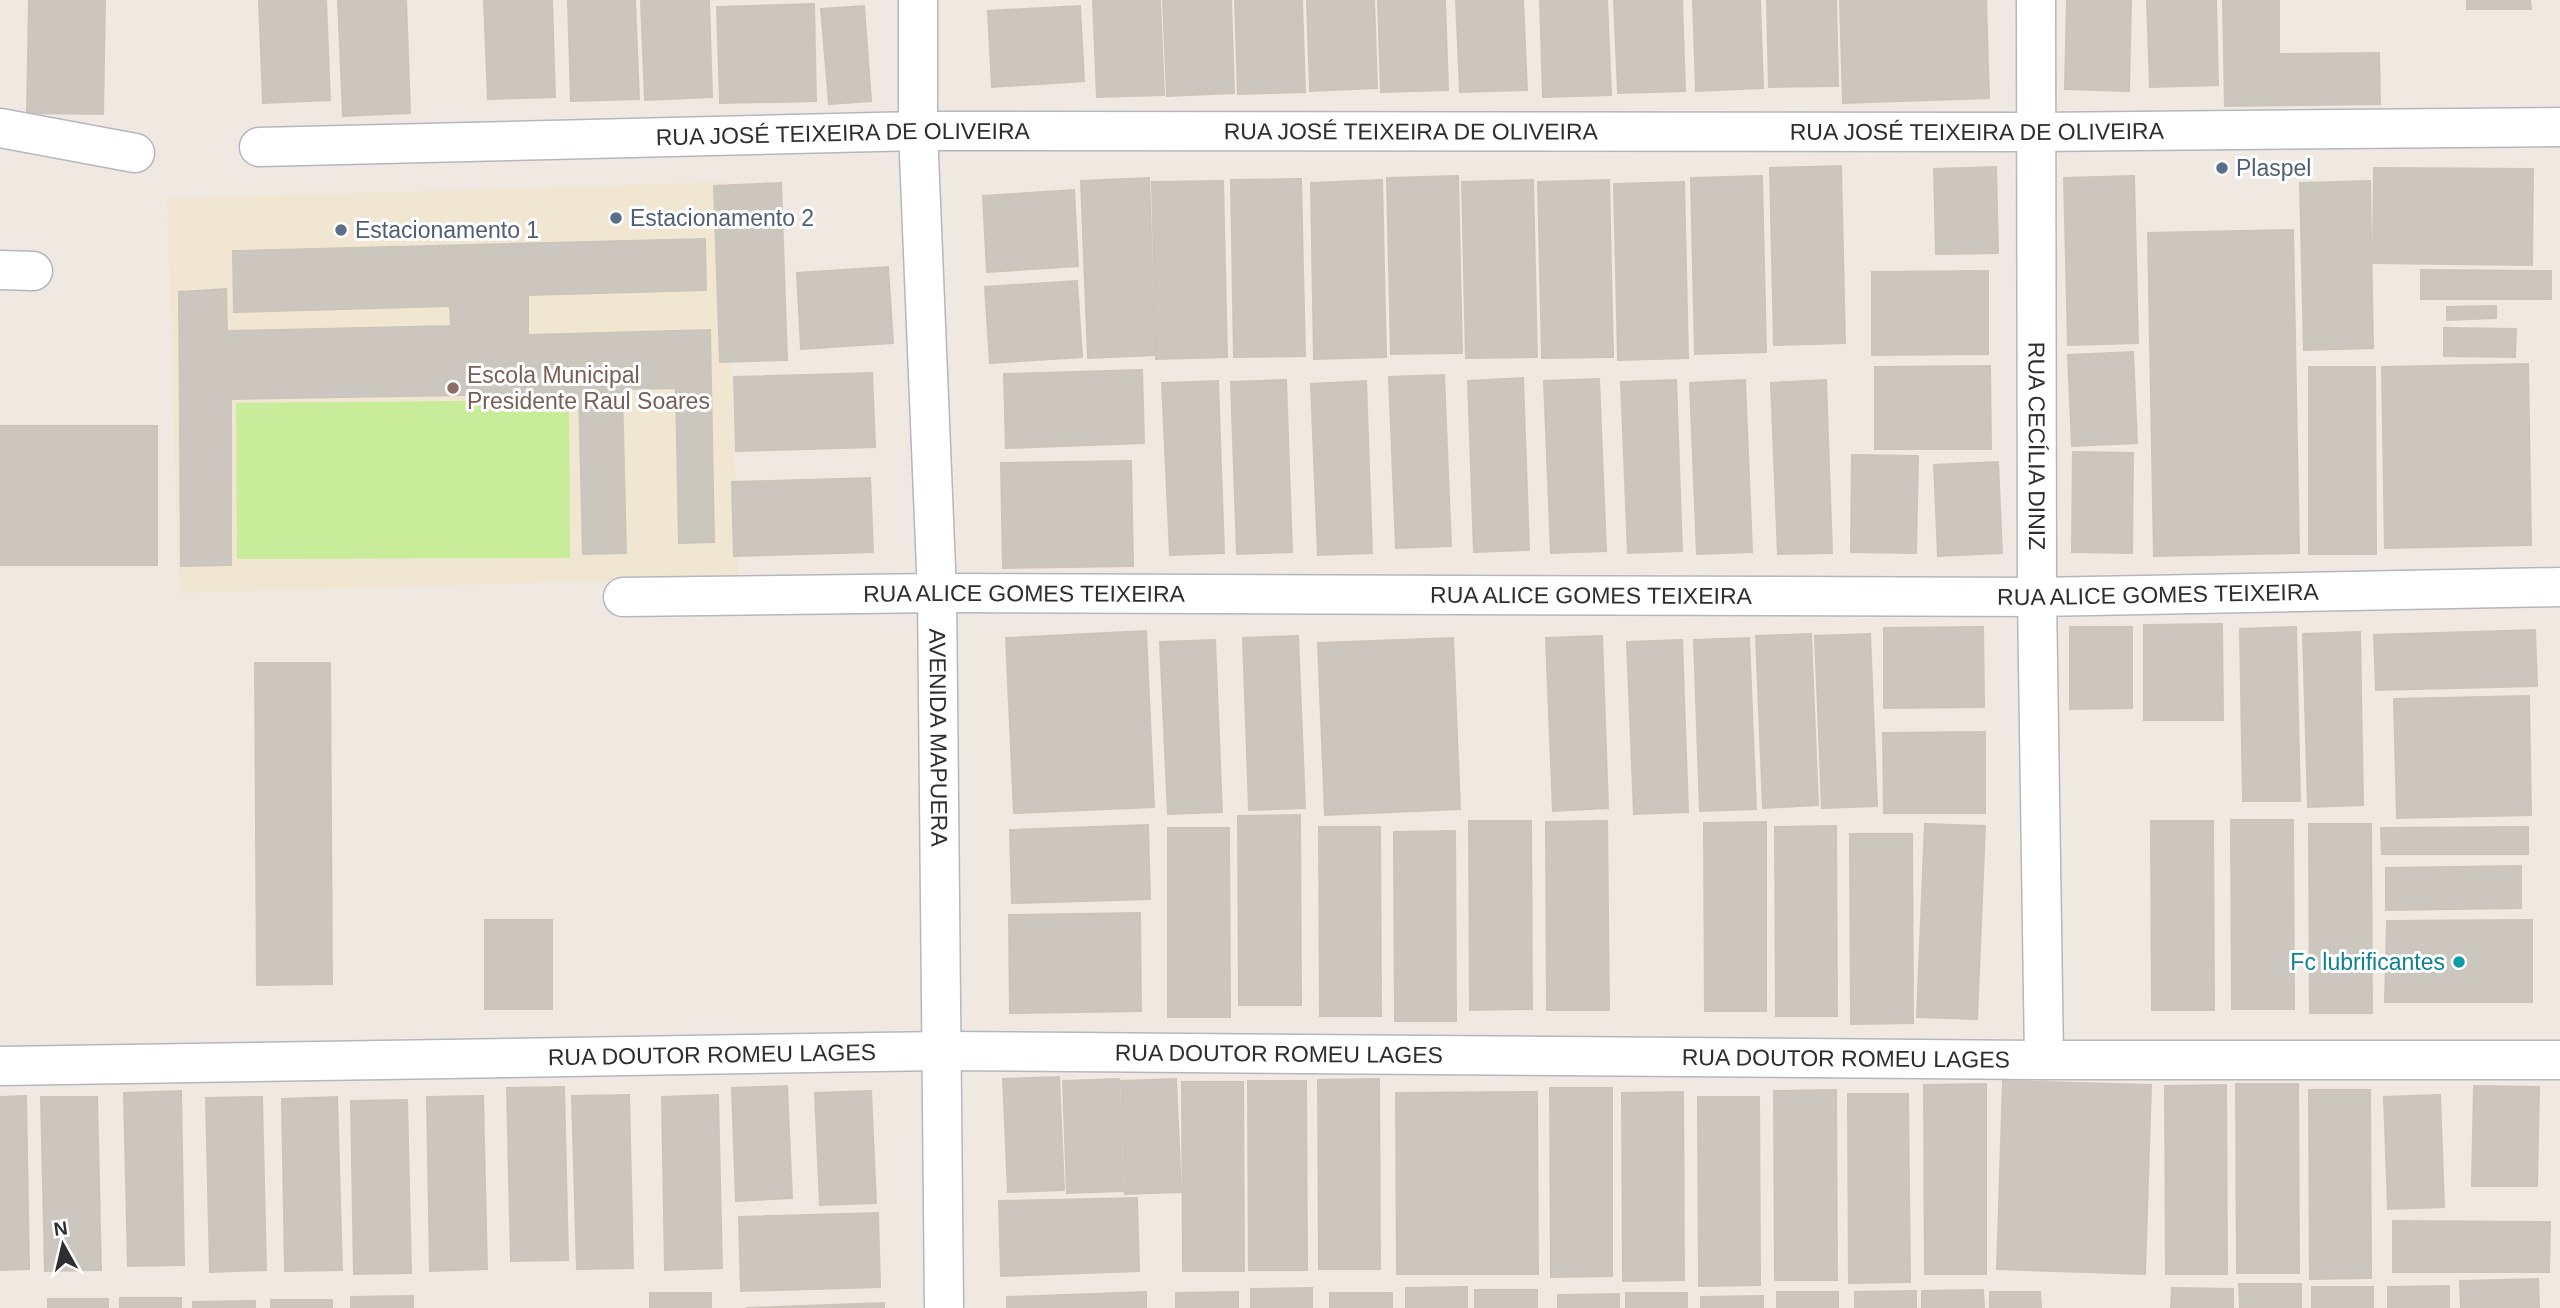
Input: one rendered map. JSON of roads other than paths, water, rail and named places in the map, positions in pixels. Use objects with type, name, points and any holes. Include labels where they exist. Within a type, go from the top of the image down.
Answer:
[{"type":"street","name":"AVENIDA MAPUERA","points":[[918,0],[918,131],[937,593],[944,1308]]},
{"type":"street","name":"RUA CECÍLIA DINIZ","points":[[2036,0],[2038,597],[2044,1060]]},
{"type":"street","name":"RUA JOSÉ TEIXEIRA DE OLIVEIRA","points":[[259,147],[918,131],[2036,132],[2560,127]]},
{"type":"street","points":[[0,128],[135,153]]},
{"type":"street","name":"RUA ALICE GOMES TEIXEIRA","points":[[623,597],[937,593],[2038,597],[2560,587]]},
{"type":"street","name":"RUA DOUTOR ROMEU LAGES","points":[[0,1066],[942,1052],[2044,1060],[2560,1060]]},
{"type":"place","name":"Plaspel","points":[[2222,168]]},
{"type":"place","name":"Estacionamento 2","points":[[616,218]]},
{"type":"place","name":"Estacionamento 1","points":[[341,230]]},
{"type":"place","name":"Escola Municipal Presidente Raul Soares","points":[[453,388]]},
{"type":"place","name":"Fc lubrificantes","points":[[2459,962]]}]
